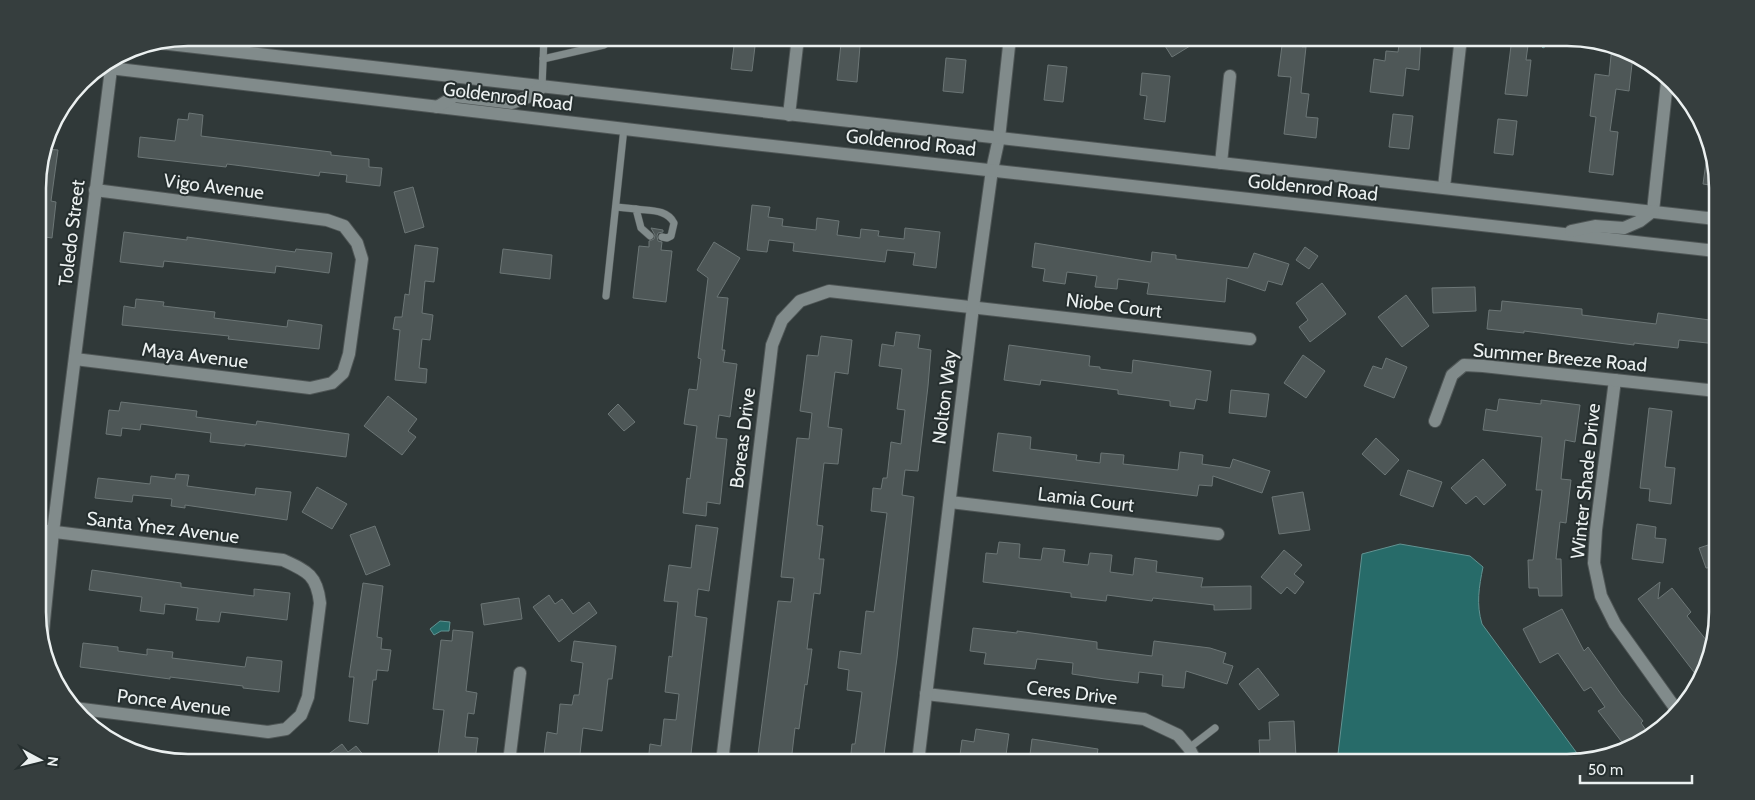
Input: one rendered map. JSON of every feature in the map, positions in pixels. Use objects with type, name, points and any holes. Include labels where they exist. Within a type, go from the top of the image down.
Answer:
[{"type":"street","name":"Goldenrod Road","points":[[187,46],[1709,217]]},
{"type":"street","points":[[789,114],[797,46]]},
{"type":"street","name":"Nolton Way","points":[[919,753],[974,307],[992,170],[999,138],[1009,46]]},
{"type":"street","points":[[1444,187],[1460,46]]},
{"type":"street","name":"Goldenrod Road","points":[[111,69],[1709,250]]},
{"type":"street","name":"Toledo Street","points":[[46,601],[95,190],[106,72]]},
{"type":"street","points":[[1221,163],[1230,76]]},
{"type":"street","points":[[437,107],[454,96],[512,103],[528,97],[542,87]]},
{"type":"street","points":[[1562,233],[1595,226],[1624,228],[1640,221],[1653,211],[1666,87]]},
{"type":"street","name":"Vigo Avenue","points":[[95,190],[327,220],[344,226],[357,243],[362,259],[349,354],[343,373],[332,383],[310,388]]},
{"type":"street","name":"Boreas Drive","points":[[723,754],[772,345],[782,320],[800,301],[829,291],[974,307]]},
{"type":"street","name":"Niobe Court","points":[[974,307],[1250,339]]},
{"type":"street","name":"Maya Avenue","points":[[75,359],[310,388]]},
{"type":"street","name":"Summer Breeze Road","points":[[1435,421],[1452,375],[1464,365],[1709,390]]},
{"type":"street","name":"Winter Shade Drive","points":[[1614,380],[1596,530],[1594,563],[1601,596],[1615,624],[1673,705]]},
{"type":"street","name":"Lamia Court","points":[[950,502],[1218,534]]},
{"type":"street","name":"Santa Ynez Avenue","points":[[46,531],[284,560],[305,571],[318,587],[320,603],[308,697],[301,715],[286,729],[268,732]]},
{"type":"street","points":[[510,754],[520,673]]},
{"type":"street","name":"Ceres Drive","points":[[926,694],[1144,719],[1178,735],[1192,753]]},
{"type":"street","name":"Ponce Avenue","points":[[86,709],[268,732]]},
{"type":"lane","points":[[542,87],[544,46]]},
{"type":"lane","points":[[544,60],[600,46]]},
{"type":"lane","points":[[606,296],[624,128]]},
{"type":"lane","points":[[616,207],[664,212],[672,218],[674,223],[671,236],[662,237]]},
{"type":"lane","points":[[636,209],[642,228],[650,236]]},
{"type":"lane","points":[[1190,748],[1215,728]]},
{"type":"water","points":[[1400,544],[1470,556],[1483,567],[1479,589],[1482,624],[1577,753],[1338,753],[1362,554]]},
{"type":"water","points":[[440,621],[450,622],[449,631],[441,631],[434,635],[430,629]]},
{"type":"building","points":[[734,46],[755,46],[752,71],[731,69]]},
{"type":"building","points":[[841,46],[860,46],[857,82],[837,80]]},
{"type":"building","points":[[1165,46],[1190,46],[1172,57]]},
{"type":"building","points":[[1282,46],[1306,47],[1301,93],[1309,94],[1306,117],[1318,118],[1316,138],[1284,134],[1291,77],[1278,76]]},
{"type":"building","points":[[1399,46],[1420,46],[1419,70],[1406,68],[1403,96],[1370,92],[1374,59],[1385,61],[1386,51],[1398,52]]},
{"type":"building","points":[[1511,46],[1528,46],[1526,60],[1531,60],[1527,96],[1505,94]]},
{"type":"building","points":[[1611,54],[1632,62],[1629,91],[1616,89],[1610,131],[1618,132],[1613,175],[1589,172],[1596,117],[1590,116],[1595,74],[1609,76]]},
{"type":"building","points":[[946,58],[966,60],[963,93],[943,91]]},
{"type":"building","points":[[1048,65],[1067,67],[1063,102],[1044,100]]},
{"type":"building","points":[[1142,73],[1170,76],[1165,122],[1144,119],[1147,96],[1140,95]]},
{"type":"building","points":[[189,113],[203,115],[201,136],[331,152],[331,155],[369,159],[369,167],[382,168],[380,186],[346,182],[347,175],[320,172],[319,176],[227,164],[226,167],[138,157],[140,137],[175,141],[178,119],[188,120]]},
{"type":"building","points":[[1393,114],[1413,116],[1409,149],[1389,147]]},
{"type":"building","points":[[1498,119],[1517,121],[1513,155],[1494,153]]},
{"type":"building","points":[[52,149],[58,150],[51,201],[56,202],[52,238],[47,237],[47,169]]},
{"type":"building","points":[[1706,161],[1709,185],[1703,184]]},
{"type":"building","points":[[413,187],[424,227],[405,233],[394,192]]},
{"type":"building","points":[[752,205],[770,207],[768,217],[783,219],[782,226],[816,230],[817,218],[839,221],[837,235],[860,238],[861,229],[879,231],[878,236],[904,239],[905,228],[940,232],[936,268],[913,265],[915,253],[887,250],[885,262],[793,251],[794,243],[769,240],[767,252],[747,250]]},
{"type":"building","points":[[651,228],[663,230],[657,236],[658,241],[662,242],[661,250],[672,251],[666,302],[633,298],[639,246],[649,247],[649,241],[654,239],[655,235]]},
{"type":"building","points":[[124,232],[187,240],[187,237],[295,252],[296,249],[332,253],[329,273],[276,266],[275,273],[164,261],[163,267],[120,262]]},
{"type":"building","points":[[714,242],[740,258],[717,297],[728,298],[722,350],[725,350],[723,362],[737,364],[730,417],[719,415],[716,438],[727,439],[720,504],[707,502],[706,516],[683,513],[687,478],[690,479],[697,426],[684,424],[689,389],[697,390],[701,359],[698,358],[708,278],[697,270]]},
{"type":"building","points":[[1035,243],[1151,262],[1152,252],[1176,255],[1176,259],[1248,268],[1254,253],[1289,264],[1282,285],[1268,281],[1265,291],[1227,278],[1225,302],[1147,294],[1149,283],[1118,279],[1117,289],[1095,287],[1097,276],[1067,272],[1065,284],[1043,281],[1045,269],[1032,267]]},
{"type":"building","points":[[415,245],[438,248],[434,282],[425,281],[422,313],[433,315],[430,340],[422,339],[419,368],[427,369],[426,383],[395,380],[400,330],[393,329],[395,317],[402,317],[405,294],[409,295]]},
{"type":"building","points":[[1305,247],[1318,256],[1309,269],[1296,260]]},
{"type":"building","points":[[503,249],[552,255],[550,279],[500,273]]},
{"type":"building","points":[[1322,283],[1346,314],[1310,342],[1299,327],[1308,320],[1296,303]]},
{"type":"building","points":[[1475,287],[1476,311],[1433,313],[1432,288]]},
{"type":"building","points":[[1406,295],[1429,326],[1402,347],[1378,317]]},
{"type":"building","points":[[136,299],[164,302],[163,306],[215,312],[214,318],[287,327],[288,320],[322,325],[319,349],[228,339],[229,336],[122,325],[124,306],[135,308]]},
{"type":"building","points":[[1502,301],[1582,309],[1582,315],[1656,324],[1658,313],[1709,320],[1709,343],[1679,340],[1678,348],[1634,343],[1634,345],[1524,331],[1524,333],[1487,329],[1489,310],[1501,311]]},
{"type":"building","points":[[896,332],[920,335],[918,348],[931,350],[928,386],[918,471],[905,470],[902,495],[914,497],[897,658],[884,753],[851,754],[852,744],[855,744],[862,692],[847,690],[849,670],[838,668],[840,651],[861,654],[866,611],[874,612],[887,513],[871,511],[873,488],[881,489],[883,478],[887,478],[891,442],[901,444],[905,410],[897,409],[902,369],[879,366],[882,344],[894,346]]},
{"type":"building","points":[[821,336],[852,340],[848,374],[835,372],[828,427],[842,429],[838,464],[824,463],[817,525],[823,526],[819,559],[824,559],[820,594],[814,593],[807,649],[812,649],[807,685],[805,684],[799,729],[795,728],[792,754],[758,754],[778,601],[791,602],[794,578],[781,577],[797,438],[809,439],[812,413],[800,411],[807,355],[818,356]]},
{"type":"building","points":[[1009,345],[1090,356],[1089,366],[1100,367],[1100,369],[1132,373],[1133,360],[1211,371],[1207,401],[1196,399],[1194,409],[1170,406],[1170,401],[1118,394],[1118,390],[1041,380],[1040,385],[1004,380]]},
{"type":"building","points":[[1303,355],[1325,371],[1306,398],[1284,383]]},
{"type":"building","points":[[1386,358],[1407,367],[1394,398],[1364,386],[1373,366],[1382,369]]},
{"type":"building","points":[[1231,390],[1269,394],[1266,417],[1229,413]]},
{"type":"building","points":[[388,396],[417,419],[408,431],[416,437],[402,455],[364,426]]},
{"type":"building","points":[[1499,399],[1541,404],[1541,400],[1580,405],[1575,442],[1565,440],[1561,479],[1571,480],[1566,523],[1560,522],[1556,559],[1561,559],[1562,596],[1539,596],[1538,588],[1529,588],[1528,560],[1533,560],[1542,490],[1536,490],[1542,437],[1483,430],[1486,409],[1497,411]]},
{"type":"building","points":[[121,402],[197,411],[196,417],[256,425],[257,421],[349,434],[346,457],[245,444],[245,446],[210,442],[211,433],[141,424],[140,430],[122,428],[121,436],[106,434],[109,410],[119,411]]},
{"type":"building","points":[[618,404],[635,422],[624,431],[608,414]]},
{"type":"building","points":[[1649,408],[1672,411],[1665,467],[1675,468],[1671,504],[1649,501],[1650,489],[1640,488]]},
{"type":"building","points":[[998,433],[1031,437],[1030,449],[1077,455],[1076,460],[1100,463],[1101,453],[1124,455],[1123,464],[1178,470],[1180,452],[1203,455],[1202,464],[1230,468],[1233,459],[1270,471],[1262,493],[1213,476],[1212,486],[1199,485],[1197,496],[993,471]]},
{"type":"building","points":[[1376,438],[1399,460],[1385,475],[1362,454]]},
{"type":"building","points":[[1483,459],[1506,485],[1484,505],[1476,496],[1466,504],[1451,488]]},
{"type":"building","points":[[1408,470],[1442,482],[1433,507],[1400,495]]},
{"type":"building","points":[[176,474],[189,475],[187,486],[255,495],[256,488],[291,492],[287,520],[185,505],[185,508],[171,506],[172,499],[133,495],[132,502],[95,498],[98,478],[150,484],[151,476],[175,479]]},
{"type":"building","points":[[317,487],[347,504],[332,529],[302,512]]},
{"type":"building","points":[[1303,492],[1310,530],[1279,534],[1272,497]]},
{"type":"building","points":[[1637,524],[1656,527],[1655,538],[1666,539],[1663,563],[1632,559]]},
{"type":"building","points":[[696,525],[718,528],[709,591],[698,589],[695,616],[707,618],[691,754],[649,754],[650,744],[661,746],[664,719],[676,720],[679,694],[665,692],[669,656],[672,657],[678,602],[664,601],[669,565],[691,568]]},
{"type":"building","points":[[375,526],[390,565],[366,575],[350,535]]},
{"type":"building","points":[[999,542],[1020,544],[1019,558],[1041,560],[1043,548],[1065,550],[1063,562],[1088,565],[1090,553],[1112,555],[1110,572],[1133,575],[1135,558],[1157,561],[1156,572],[1203,578],[1201,587],[1251,586],[1251,609],[1214,610],[1214,605],[1153,598],[1152,601],[1107,595],[1106,601],[1071,597],[1071,593],[983,582],[986,553],[997,554]]},
{"type":"building","points":[[1709,545],[1709,568],[1706,568],[1699,548]]},
{"type":"building","points":[[1284,550],[1302,565],[1294,574],[1304,582],[1295,594],[1287,587],[1281,594],[1261,577]]},
{"type":"building","points":[[92,570],[181,583],[181,587],[254,596],[254,589],[290,593],[287,620],[221,612],[219,622],[196,620],[198,608],[165,604],[164,614],[140,611],[142,597],[89,590]]},
{"type":"building","points":[[1660,582],[1658,599],[1672,588],[1691,612],[1687,616],[1706,640],[1695,673],[1638,599]]},
{"type":"building","points":[[363,583],[383,586],[377,637],[382,638],[381,649],[391,650],[388,671],[377,670],[376,680],[373,680],[368,724],[349,721],[354,677],[349,677]]},
{"type":"building","points":[[549,595],[555,604],[562,599],[573,614],[589,602],[597,613],[559,642],[533,607]]},
{"type":"building","points":[[519,598],[522,619],[484,625],[481,604]]},
{"type":"building","points":[[1562,609],[1584,651],[1588,647],[1621,694],[1643,721],[1641,723],[1646,730],[1622,742],[1598,711],[1605,707],[1591,687],[1584,691],[1558,653],[1540,663],[1523,629]]},
{"type":"building","points":[[973,628],[1017,633],[1017,631],[1097,642],[1097,649],[1152,656],[1154,641],[1210,648],[1226,653],[1223,663],[1233,666],[1227,684],[1186,671],[1184,688],[1162,686],[1163,675],[1139,672],[1138,683],[1072,674],[1073,663],[1037,659],[1035,669],[984,664],[986,653],[970,651]]},
{"type":"building","points":[[453,630],[473,632],[466,691],[477,693],[474,714],[468,713],[465,737],[478,738],[476,754],[438,754],[444,710],[433,709],[441,640],[452,641]]},
{"type":"building","points":[[574,641],[616,646],[612,679],[608,679],[602,731],[583,728],[580,754],[544,754],[547,732],[557,734],[560,704],[572,705],[574,695],[579,695],[583,663],[571,661]]},
{"type":"building","points":[[83,643],[118,647],[118,651],[147,655],[147,649],[173,652],[172,658],[245,667],[247,657],[282,661],[279,692],[80,667]]},
{"type":"building","points":[[1258,668],[1279,695],[1259,710],[1239,684]]},
{"type":"building","points":[[1294,721],[1296,753],[1260,753],[1259,740],[1270,740],[1269,722]]},
{"type":"building","points":[[976,729],[1009,734],[1006,753],[960,753],[962,740],[974,742]]},
{"type":"building","points":[[1032,739],[1098,749],[1097,753],[1030,753]]},
{"type":"building","points":[[342,744],[348,752],[356,746],[362,754],[329,754]]}]
